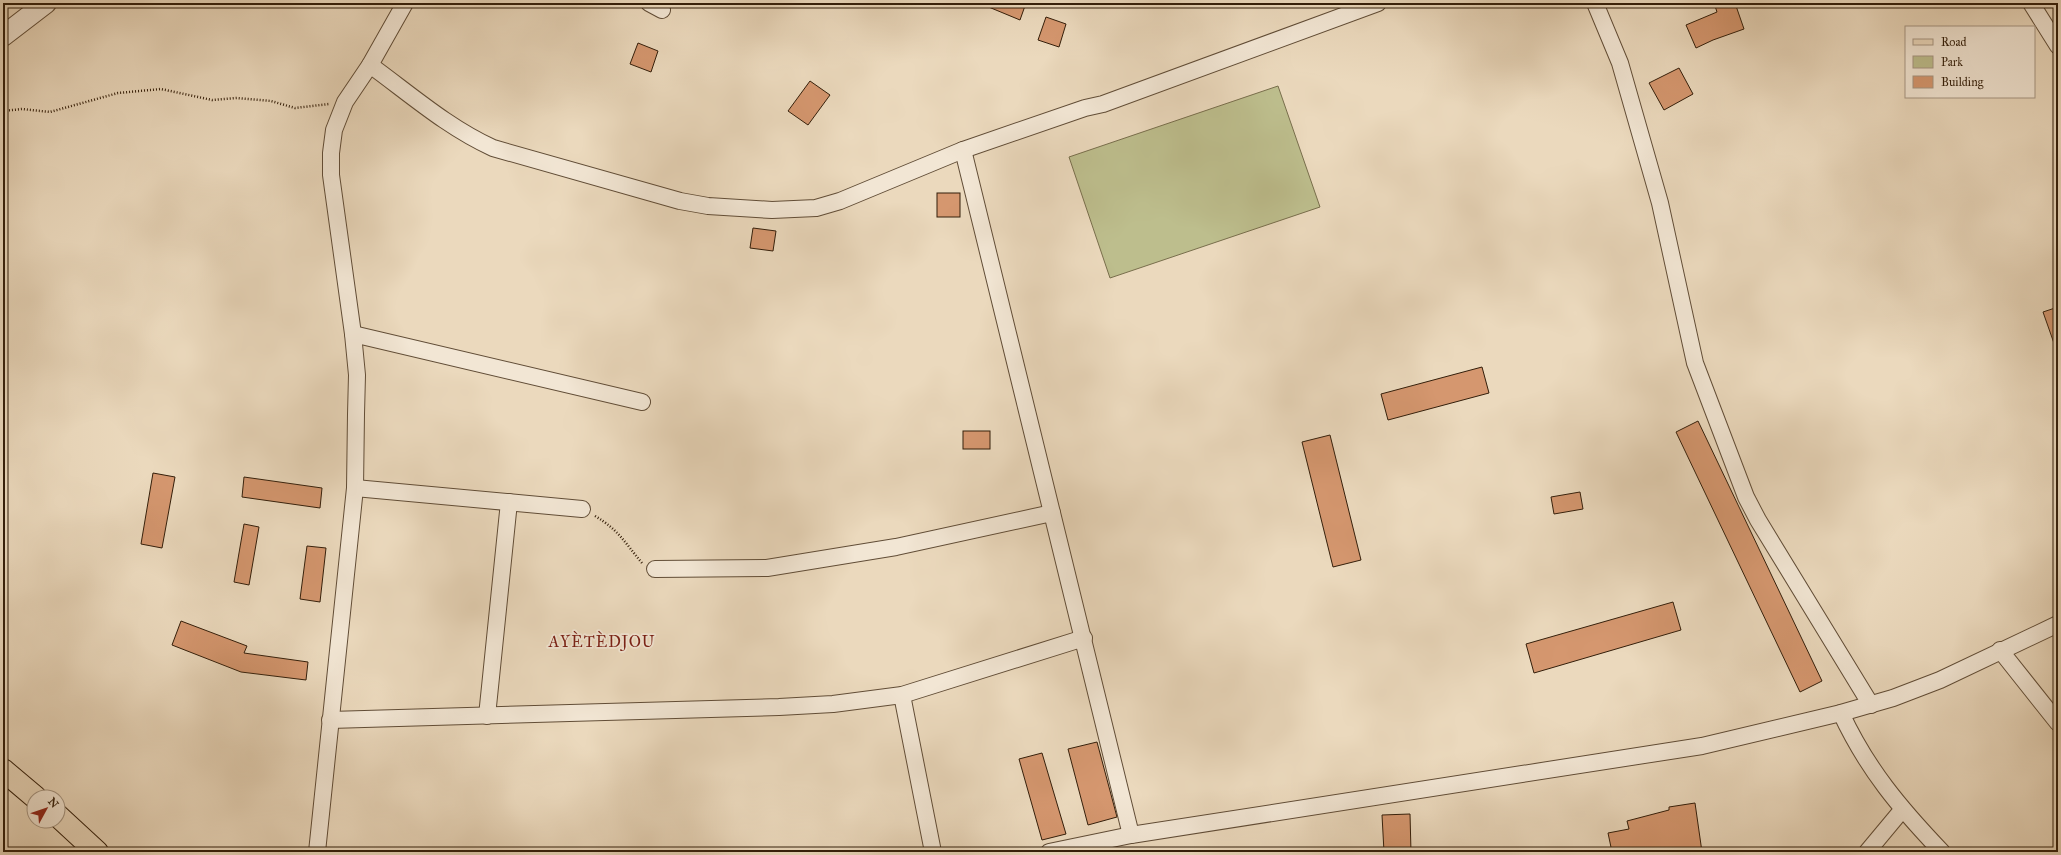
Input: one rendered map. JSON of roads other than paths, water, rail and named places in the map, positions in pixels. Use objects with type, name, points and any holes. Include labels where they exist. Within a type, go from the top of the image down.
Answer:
[{"type":"main road","points":[[3,770],[26,789]]},
{"type":"main road","points":[[66,823],[97,852]]},
{"type":"street","points":[[3,36],[46,3]]},
{"type":"street","points":[[317,852],[355,488],[357,375],[332,176],[331,153],[334,130],[345,102],[370,65],[405,3]]},
{"type":"street","points":[[370,65],[449,124],[473,139],[493,148],[680,201],[708,206],[772,210],[816,208],[840,202],[963,150],[1086,108],[1103,104],[1378,3]]},
{"type":"street","points":[[1595,3],[1620,64],[1662,208],[1696,363],[1746,497],[1758,520],[1871,705]]},
{"type":"street","points":[[2031,3],[2058,46]]},
{"type":"street","points":[[963,150],[1084,638],[1131,835]]},
{"type":"street","points":[[353,334],[642,402]]},
{"type":"street","points":[[355,488],[582,509]]},
{"type":"street","points":[[487,716],[509,502]]},
{"type":"street","points":[[656,569],[767,568],[896,547],[1052,513]]},
{"type":"street","points":[[1049,852],[1131,835],[1702,746],[1871,705],[1940,680],[2000,650],[2058,624]]},
{"type":"street","points":[[330,720],[779,707],[833,704],[902,695],[1084,638]]},
{"type":"street","points":[[2000,650],[2058,723]]},
{"type":"street","points":[[902,695],[933,852]]},
{"type":"street","points":[[1841,713],[1853,739],[1868,763],[1902,810],[1942,852]]},
{"type":"street","points":[[1867,852],[1902,810]]},
{"type":"district","name":"AYÈTÈDJOU","points":[[602,641]]}]
